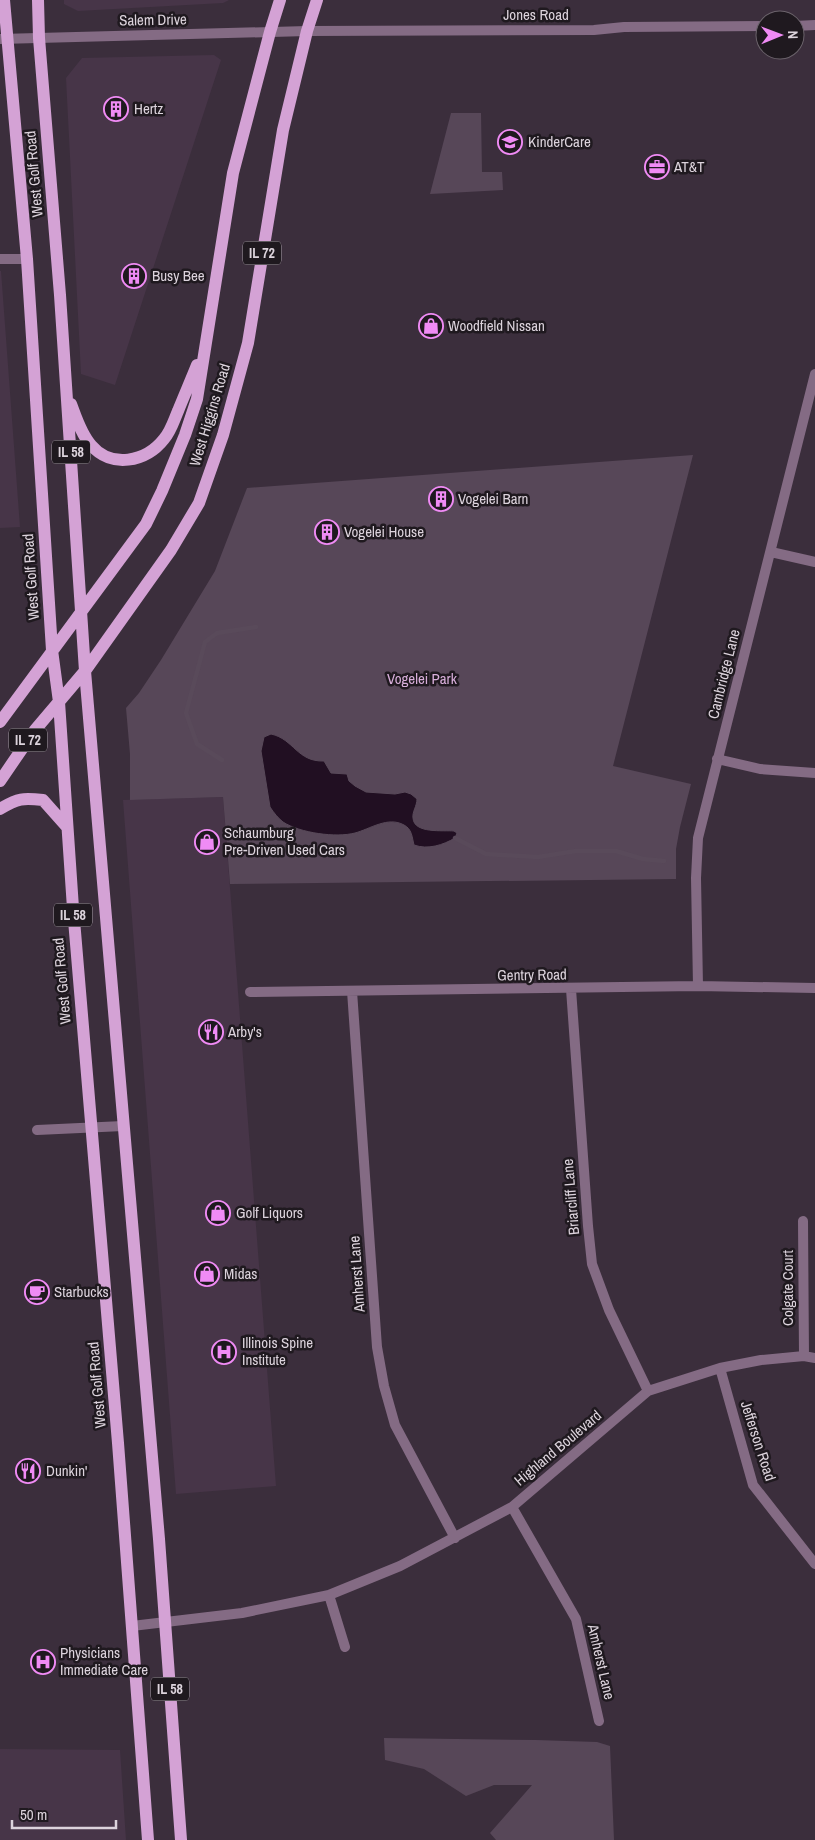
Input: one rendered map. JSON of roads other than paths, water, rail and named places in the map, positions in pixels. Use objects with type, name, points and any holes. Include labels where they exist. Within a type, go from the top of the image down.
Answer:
[{"type":"main road","name":"West Golf Road","points":[[4,0],[4,39],[26,259],[52,650],[59,702],[67,827],[148,1840]]},
{"type":"main road","name":"West Golf Road","points":[[38,0],[39,38],[60,295],[85,671],[165,1622],[181,1840]]},
{"type":"main road","name":"West Higgins Road","points":[[0,722],[146,524],[185,436],[197,399],[233,172],[280,0]]},
{"type":"main road","name":"West Higgins Road","points":[[0,781],[34,730],[85,671],[171,550],[199,503],[217,452],[248,343],[283,130],[306,31],[317,0]]},
{"type":"main road","points":[[67,396],[84,434],[96,450],[102,455],[121,461],[139,458],[156,447],[167,434],[204,349]]},
{"type":"main road","points":[[0,809],[15,799],[43,800],[67,827]]},
{"type":"street","name":"Jones Road","points":[[306,31],[594,30],[624,27],[755,26]]},
{"type":"street","name":"Salem Drive","points":[[4,39],[306,31]]},
{"type":"street","points":[[0,259],[26,259]]},
{"type":"street","name":"Cambridge Lane","points":[[698,986],[696,858],[701,824],[815,374]]},
{"type":"street","points":[[771,552],[815,562]]},
{"type":"street","points":[[718,759],[760,769],[815,773]]},
{"type":"street","name":"Gentry Road","points":[[250,992],[698,986],[815,988]]},
{"type":"street","name":"Briarcliff Lane","points":[[571,989],[592,1264],[609,1310],[648,1391]]},
{"type":"street","name":"Amherst Lane","points":[[352,991],[377,1347],[384,1386],[395,1425],[455,1538]]},
{"type":"street","points":[[37,1130],[123,1126]]},
{"type":"street","name":"Colgate Court","points":[[803,1221],[804,1356]]},
{"type":"street","name":"Highland Boulevard","points":[[132,1626],[242,1614],[328,1595],[400,1566],[512,1507],[648,1391],[720,1368],[761,1360],[804,1356],[815,1358]]},
{"type":"street","name":"Jefferson Road","points":[[720,1368],[753,1485],[815,1564]]},
{"type":"street","name":"Amherst Lane","points":[[512,1507],[576,1619],[599,1721]]},
{"type":"street","points":[[328,1595],[345,1647]]},
{"type":"waterway","points":[[222,760],[197,744],[186,713],[205,642],[217,633],[256,627]]},
{"type":"waterway","points":[[455,838],[486,854],[538,857],[576,851],[616,851],[643,859],[664,861]]},
{"type":"place","name":"Hertz","points":[[116,109]]},
{"type":"place","name":"KinderCare","points":[[510,142]]},
{"type":"place","name":"AT&T","points":[[657,167]]},
{"type":"place","name":"Busy Bee","points":[[134,276]]},
{"type":"place","name":"Woodfield Nissan","points":[[431,326]]},
{"type":"place","name":"Vogelei Barn","points":[[441,499]]},
{"type":"place","name":"Vogelei House","points":[[327,532]]},
{"type":"place","name":"Schaumburg Pre-Driven Used Cars","points":[[207,842]]},
{"type":"place","name":"Arby's","points":[[211,1032]]},
{"type":"place","name":"Golf Liquors","points":[[218,1213]]},
{"type":"place","name":"Midas","points":[[207,1274]]},
{"type":"place","name":"Starbucks","points":[[37,1292]]},
{"type":"place","name":"Illinois Spine Institute","points":[[224,1352]]},
{"type":"place","name":"Dunkin'","points":[[28,1471]]},
{"type":"place","name":"Physicians Immediate Care","points":[[43,1662]]},
{"type":"park label","name":"Vogelei Park","points":[[422,679]]}]
